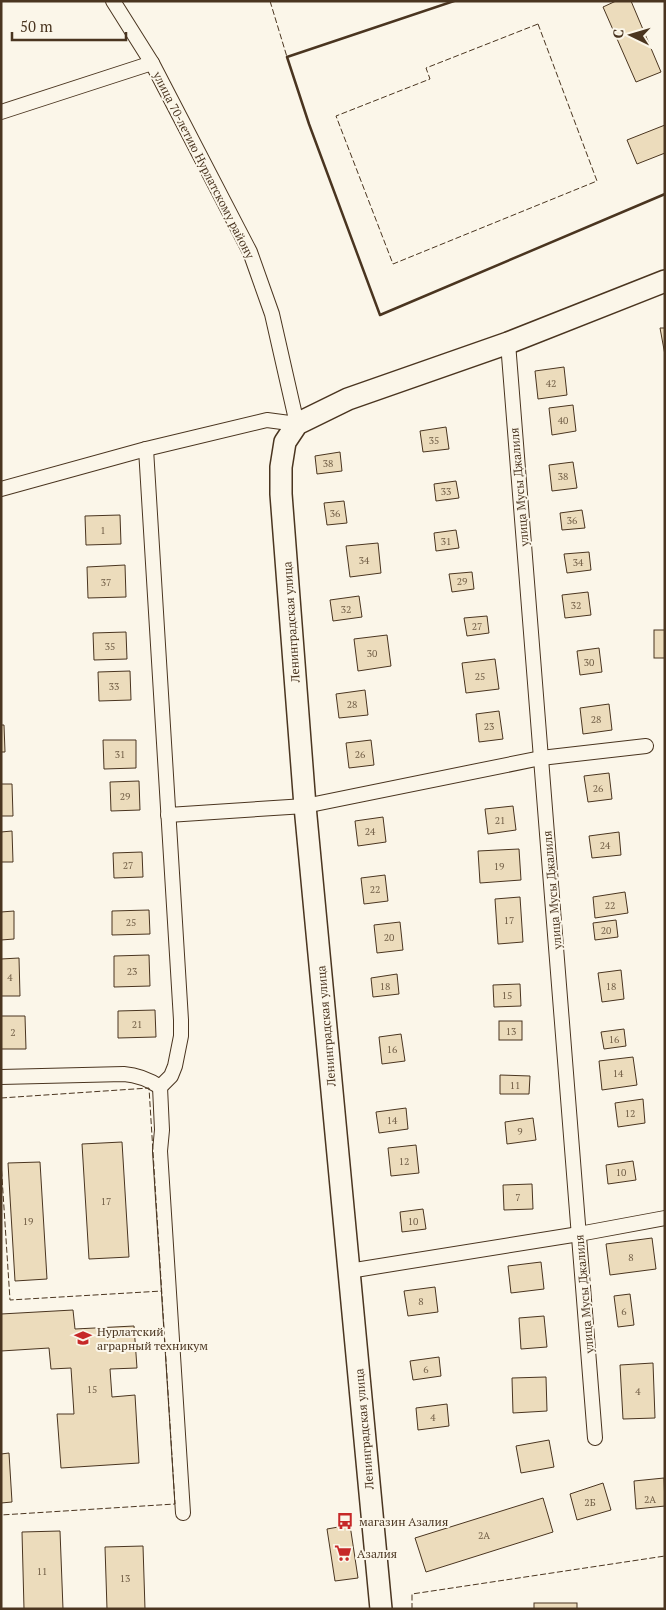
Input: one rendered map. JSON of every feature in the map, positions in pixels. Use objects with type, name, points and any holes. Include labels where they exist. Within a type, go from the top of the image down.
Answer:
[{"type":"main road","points":[[297,424],[348,399],[508,343],[665,281]]},
{"type":"main road","name":"Ленинградская улица","points":[[297,424],[285,442],[281,466],[281,494],[305,806],[381,1609]]},
{"type":"street","name":"улица 70-летию Нурлатскому району","points":[[113,1],[152,63],[250,252],[272,314],[297,424]]},
{"type":"street","points":[[1,112],[152,63]]},
{"type":"street","name":"улица Мусы Джалиля","points":[[508,343],[595,1438]]},
{"type":"street","points":[[1,489],[146,449],[267,420],[297,424]]},
{"type":"street","points":[[146,449],[181,1020],[181,1036],[175,1066],[171,1076],[160,1087],[162,1130],[160,1151],[182,1513]]},
{"type":"street","points":[[168,814],[305,806],[541,758],[646,746]]},
{"type":"street","points":[[1,1076],[124,1074],[137,1075],[149,1079],[160,1087]]},
{"type":"street","points":[[349,1271],[579,1234],[665,1218]]},
{"type":"building","points":[[616,1],[631,1],[661,72],[636,82],[603,7]]},
{"type":"building","points":[[665,125],[665,153],[637,164],[627,140]]},
{"type":"building","points":[[660,328],[665,328],[665,355]]},
{"type":"building","points":[[564,367],[567,395],[538,399],[535,371]]},
{"type":"building","points":[[573,405],[576,431],[552,435],[549,408]]},
{"type":"building","points":[[446,427],[449,449],[423,452],[420,431]]},
{"type":"building","points":[[340,452],[342,471],[317,474],[315,456]]},
{"type":"building","points":[[573,462],[577,488],[552,491],[549,465]]},
{"type":"building","points":[[456,481],[459,498],[436,501],[434,484]]},
{"type":"building","points":[[344,501],[347,523],[327,525],[324,503]]},
{"type":"building","points":[[582,510],[585,528],[562,530],[560,513]]},
{"type":"building","points":[[120,515],[121,544],[86,545],[85,516]]},
{"type":"building","points":[[456,530],[459,548],[436,551],[434,533]]},
{"type":"building","points":[[378,543],[381,573],[350,577],[346,546]]},
{"type":"building","points":[[589,552],[591,570],[567,573],[564,554]]},
{"type":"building","points":[[125,565],[126,597],[88,598],[87,567]]},
{"type":"building","points":[[472,572],[474,589],[452,592],[449,574]]},
{"type":"building","points":[[588,592],[591,615],[565,618],[562,595]]},
{"type":"building","points":[[359,596],[362,617],[333,621],[330,600]]},
{"type":"building","points":[[487,616],[489,633],[467,636],[464,618]]},
{"type":"building","points":[[654,630],[665,630],[665,658],[654,658]]},
{"type":"building","points":[[126,632],[127,659],[94,660],[93,633]]},
{"type":"building","points":[[387,635],[391,666],[358,671],[354,639]]},
{"type":"building","points":[[599,648],[602,672],[580,675],[577,651]]},
{"type":"building","points":[[495,659],[499,689],[466,693],[462,663]]},
{"type":"building","points":[[130,671],[131,700],[99,701],[98,672]]},
{"type":"building","points":[[365,690],[368,715],[339,718],[336,694]]},
{"type":"building","points":[[609,704],[612,730],[583,734],[580,708]]},
{"type":"building","points":[[499,711],[503,739],[479,742],[476,714]]},
{"type":"building","points":[[1,725],[4,725],[5,752],[1,752]]},
{"type":"building","points":[[103,740],[136,740],[136,768],[104,769]]},
{"type":"building","points":[[371,740],[374,765],[349,768],[346,743]]},
{"type":"building","points":[[609,773],[612,799],[588,802],[584,776]]},
{"type":"building","points":[[139,781],[140,810],[111,811],[110,782]]},
{"type":"building","points":[[1,784],[12,784],[13,816],[1,816]]},
{"type":"building","points":[[513,806],[516,830],[488,834],[485,809]]},
{"type":"building","points":[[383,817],[386,842],[358,846],[355,821]]},
{"type":"building","points":[[12,831],[13,862],[1,862],[1,832]]},
{"type":"building","points":[[619,832],[621,855],[592,858],[589,836]]},
{"type":"building","points":[[519,849],[521,880],[480,883],[478,851]]},
{"type":"building","points":[[142,852],[143,877],[114,878],[113,853]]},
{"type":"building","points":[[385,875],[388,901],[364,904],[361,878]]},
{"type":"building","points":[[625,892],[628,913],[595,918],[593,897]]},
{"type":"building","points":[[520,897],[523,942],[498,944],[495,899]]},
{"type":"building","points":[[149,910],[150,934],[112,935],[112,911]]},
{"type":"building","points":[[14,911],[14,939],[1,940],[1,912]]},
{"type":"building","points":[[616,920],[618,937],[595,940],[593,923]]},
{"type":"building","points":[[400,922],[403,950],[377,953],[374,925]]},
{"type":"building","points":[[149,955],[150,986],[114,987],[114,956]]},
{"type":"building","points":[[19,958],[20,996],[1,996],[1,959]]},
{"type":"building","points":[[621,970],[624,999],[602,1002],[598,973]]},
{"type":"building","points":[[397,974],[399,994],[373,997],[371,978]]},
{"type":"building","points":[[520,984],[521,1006],[494,1007],[493,985]]},
{"type":"building","points":[[155,1010],[156,1037],[118,1038],[118,1011]]},
{"type":"building","points":[[1,1016],[25,1016],[26,1049],[1,1049]]},
{"type":"building","points":[[499,1021],[522,1021],[522,1040],[499,1040]]},
{"type":"building","points":[[624,1029],[626,1046],[604,1049],[601,1032]]},
{"type":"building","points":[[401,1034],[405,1061],[382,1064],[379,1037]]},
{"type":"building","points":[[633,1057],[637,1085],[602,1090],[599,1061]]},
{"type":"building","points":[[500,1075],[530,1076],[529,1094],[500,1094]]},
{"type":"building","points":[[643,1099],[645,1123],[618,1127],[615,1103]]},
{"type":"building","points":[[406,1108],[408,1129],[379,1133],[376,1112]]},
{"type":"building","points":[[533,1118],[536,1140],[507,1144],[505,1122]]},
{"type":"building","points":[[122,1142],[129,1257],[89,1259],[82,1144]]},
{"type":"building","points":[[416,1145],[419,1173],[391,1176],[388,1148]]},
{"type":"building","points":[[633,1161],[636,1180],[608,1184],[606,1165]]},
{"type":"building","points":[[40,1162],[47,1279],[15,1281],[8,1163]]},
{"type":"building","points":[[532,1184],[533,1209],[504,1210],[503,1185]]},
{"type":"building","points":[[423,1209],[426,1229],[402,1232],[400,1212]]},
{"type":"building","points":[[652,1238],[656,1269],[610,1275],[606,1244]]},
{"type":"building","points":[[541,1262],[544,1289],[511,1293],[508,1266]]},
{"type":"building","points":[[435,1287],[438,1312],[408,1316],[404,1291]]},
{"type":"building","points":[[630,1294],[634,1325],[618,1327],[614,1296]]},
{"type":"building","points":[[73,1310],[75,1329],[134,1326],[137,1368],[110,1369],[112,1397],[135,1395],[139,1463],[61,1468],[57,1414],[74,1414],[71,1368],[51,1369],[49,1348],[1,1351],[1,1314]]},
{"type":"building","points":[[544,1316],[547,1347],[521,1349],[519,1318]]},
{"type":"building","points":[[439,1357],[441,1376],[413,1380],[410,1361]]},
{"type":"building","points":[[653,1363],[655,1418],[623,1419],[620,1365]]},
{"type":"building","points":[[546,1377],[547,1411],[513,1413],[512,1378]]},
{"type":"building","points":[[447,1404],[449,1426],[418,1430],[416,1408]]},
{"type":"building","points":[[549,1440],[554,1467],[521,1473],[516,1446]]},
{"type":"building","points":[[9,1453],[12,1502],[1,1503],[1,1454]]},
{"type":"building","points":[[664,1478],[665,1506],[636,1509],[634,1481]]},
{"type":"building","points":[[603,1483],[611,1510],[577,1520],[570,1494]]},
{"type":"building","points":[[543,1498],[553,1532],[426,1572],[415,1538]]},
{"type":"building","points":[[350,1525],[358,1578],[335,1581],[327,1529]]},
{"type":"building","points":[[60,1531],[63,1609],[24,1609],[22,1532]]},
{"type":"building","points":[[143,1546],[145,1609],[107,1609],[105,1547]]},
{"type":"building","points":[[534,1603],[577,1603],[577,1609],[534,1609]]},
{"type":"fence","points":[[270,1],[287,57]]},
{"type":"fence","points":[[538,24],[597,181],[393,264],[336,116],[430,79],[426,68],[538,24]]},
{"type":"fence","points":[[1,1098],[149,1088],[175,1504],[1,1515]]},
{"type":"fence","points":[[1,1162],[10,1300],[162,1291]]},
{"type":"fence","points":[[412,1609],[412,1594],[665,1556]]},
{"type":"wall","points":[[454,1],[287,57],[309,124],[380,315],[665,194]]},
{"type":"place","name":"Нурлатский аграрный техникум","points":[[83,1338]]},
{"type":"place","name":"магазин Азалия","points":[[345,1521]]},
{"type":"place","name":"Азалия","points":[[343,1553]]}]
